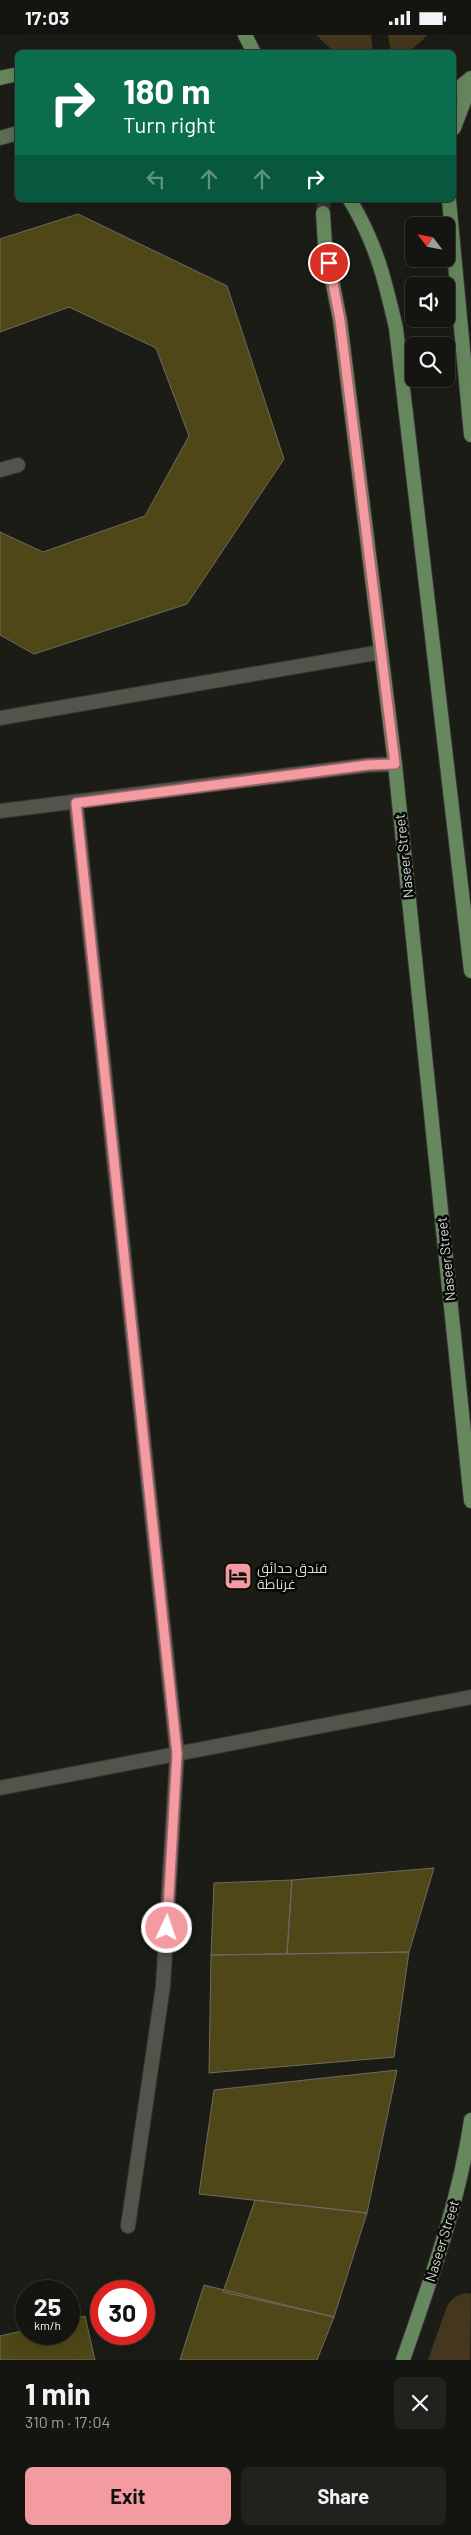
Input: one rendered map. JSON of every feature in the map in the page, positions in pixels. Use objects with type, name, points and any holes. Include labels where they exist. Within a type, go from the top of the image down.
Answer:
[{"type":"main road","points":[[245,35],[252,50]]},
{"type":"main road","points":[[0,78],[15,75]]},
{"type":"main road","points":[[456,90],[471,78]]},
{"type":"main road","points":[[456,123],[471,83]]},
{"type":"main road","points":[[0,138],[15,134]]},
{"type":"main road","points":[[351,202],[363,221],[382,267],[396,328],[471,971]]},
{"type":"main road","points":[[449,202],[471,435]]},
{"type":"main road","name":"Naseer Street","points":[[323,213],[325,245],[340,320],[395,764],[471,1501]]},
{"type":"main road","name":"Naseer Street","points":[[403,2360],[443,2245],[462,2174],[471,2120]]},
{"type":"street","points":[[0,470],[18,465]]},
{"type":"street","points":[[0,717],[380,652]]},
{"type":"street","points":[[0,811],[368,765],[395,764]]},
{"type":"street","points":[[76,803],[177,1754],[163,1986],[128,2226]]},
{"type":"street","points":[[0,1788],[471,1697]]},
{"type":"shaded area","points":[[316,35],[371,35],[373,50],[332,50]]},
{"type":"shaded area","points":[[388,35],[428,35],[411,50],[390,50]]},
{"type":"shaded area","points":[[467,2293],[471,2294],[470,2360],[428,2360],[447,2306],[455,2297]]},
{"type":"building","points":[[78,214],[227,286],[284,459],[187,604],[34,654],[0,635],[0,532],[43,552],[145,516],[189,436],[156,348],[69,307],[0,332],[0,239]]},
{"type":"building","points":[[434,1868],[409,1952],[287,1954],[292,1880]]},
{"type":"building","points":[[292,1880],[287,1954],[211,1955],[214,1883]]},
{"type":"building","points":[[409,1952],[394,2057],[209,2073],[211,1955]]},
{"type":"building","points":[[397,2070],[367,2213],[199,2194],[214,2090]]},
{"type":"building","points":[[255,2200],[367,2213],[334,2317],[223,2292]]},
{"type":"building","points":[[204,2285],[334,2317],[317,2360],[180,2360]]},
{"type":"building","points":[[85,2316],[90,2345],[92,2345],[95,2360],[0,2360],[0,2336],[15,2333],[15,2345],[80,2345],[80,2317]]},
{"type":"tunnel","points":[[323,213],[324,202]]},
{"type":"place","name":"فندق حدائق غرناطة","points":[[238,1576]]},
{"type":"route","points":[[167,1928],[177,1754],[76,803],[368,765],[395,764],[340,320],[329,263]]}]
